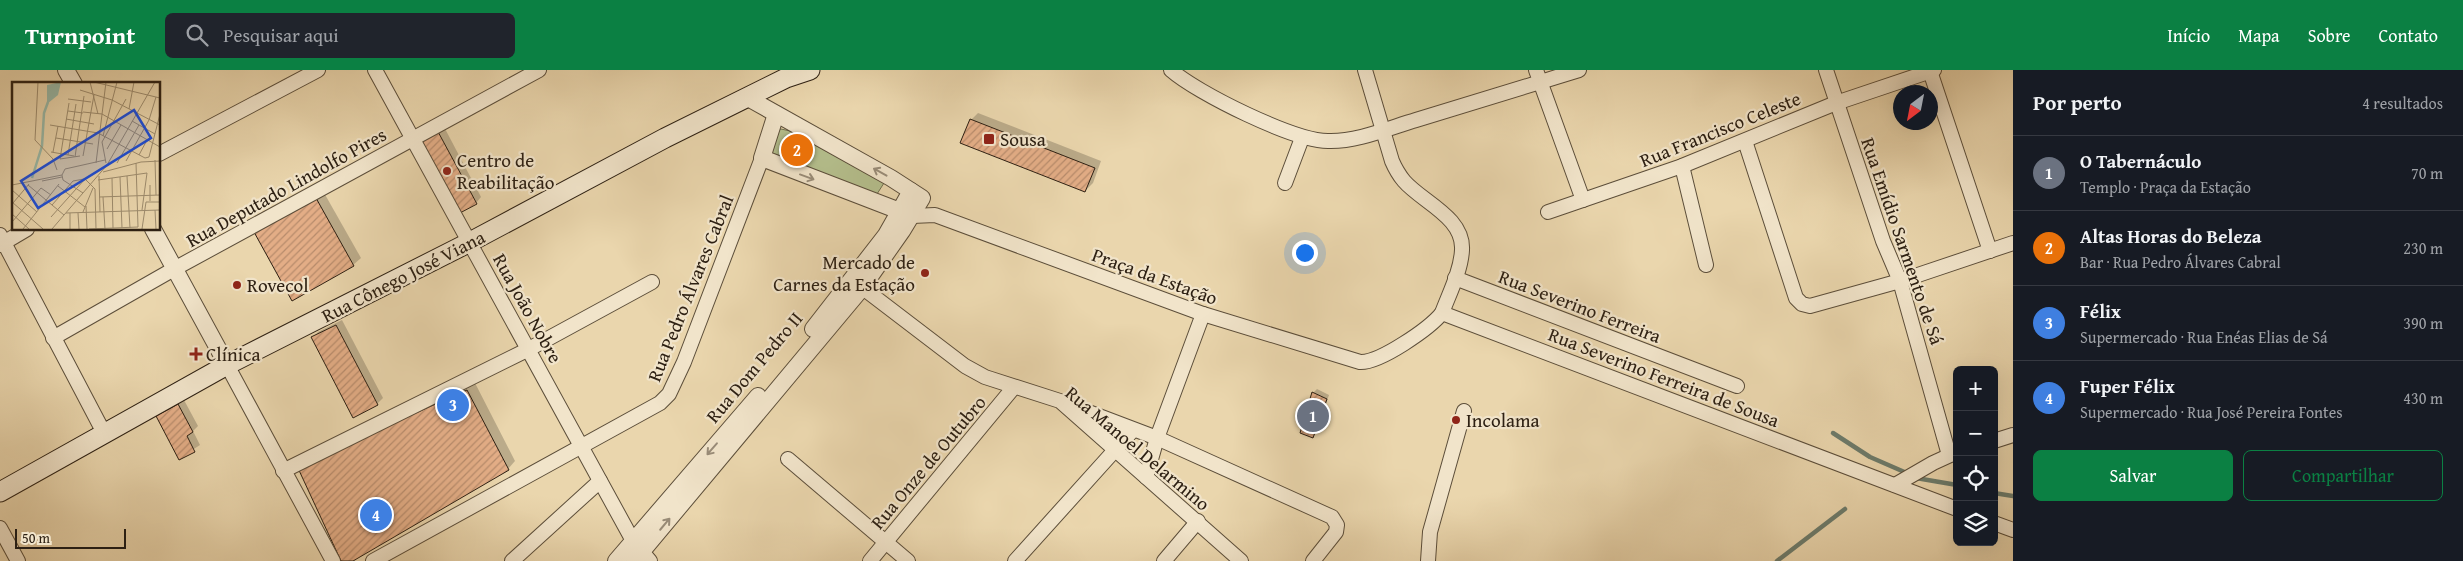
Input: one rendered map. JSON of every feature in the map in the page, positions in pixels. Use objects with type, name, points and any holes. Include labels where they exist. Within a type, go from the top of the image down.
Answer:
[{"type":"main road","name":"Rua Cônego José Viana","points":[[0,492],[227,365],[470,242],[665,138],[786,78],[810,70]]},
{"type":"street","points":[[160,153],[318,70]]},
{"type":"street","name":"Rua João Nobre","points":[[375,70],[582,446],[639,554]]},
{"type":"street","name":"Rua Deputado Lindolfo Pires","points":[[53,338],[174,269],[539,70]]},
{"type":"street","points":[[1174,72],[1191,70]]},
{"type":"street","points":[[1365,70],[1392,161],[1403,180],[1442,213],[1458,231],[1462,249],[1442,313]]},
{"type":"street","points":[[1174,72],[1257,118],[1302,138],[1322,141],[1342,140],[1383,130],[1538,76],[1579,70]]},
{"type":"street","name":"Rua Emídio Sarmento de Sá","points":[[1826,70],[1883,240],[1900,281],[1953,453]]},
{"type":"street","points":[[1932,71],[1990,251]]},
{"type":"street","name":"Rua Francisco Celeste","points":[[1548,212],[1682,166],[1836,103],[1932,71]]},
{"type":"street","points":[[1538,76],[1582,200]]},
{"type":"street","points":[[748,98],[917,194],[934,215]]},
{"type":"street","points":[[776,114],[762,158],[796,173],[906,214]]},
{"type":"street","points":[[1286,183],[1302,138]]},
{"type":"street","points":[[1745,141],[1796,298],[1802,304],[1810,306],[1900,281],[2013,243]]},
{"type":"street","name":"Rua Pedro Álvares Cabral","points":[[373,561],[660,403],[669,394],[684,362],[762,158]]},
{"type":"street","points":[[1682,166],[1706,265]]},
{"type":"street","name":"Rua Dom Pedro II","points":[[616,561],[639,554],[732,434],[857,284],[906,214],[917,194]]},
{"type":"street","name":"Praça da Estação","points":[[906,214],[934,215],[1203,314],[1352,360],[1367,362],[1377,359],[1421,331],[1442,313]]},
{"type":"street","points":[[25,230],[1,241],[104,434]]},
{"type":"street","points":[[154,230],[333,561]]},
{"type":"street","name":"Rua Severino Ferreira","points":[[1454,278],[1737,386]]},
{"type":"street","points":[[283,471],[529,349],[652,282]]},
{"type":"street","name":"Rua Manoel Delarmino","points":[[857,284],[965,366],[985,377],[1060,401],[1241,561]]},
{"type":"street","name":"Rua Severino Ferreira de Sousa","points":[[1442,313],[1953,507]]},
{"type":"street","points":[[1146,477],[1158,438],[1203,314]]},
{"type":"street","name":"Rua Onze de Outubro","points":[[870,561],[1014,387]]},
{"type":"street","points":[[1060,401],[1158,438],[1327,514],[1337,525],[1336,532],[1313,561]]},
{"type":"street","points":[[1428,561],[1430,532],[1464,412]]},
{"type":"street","points":[[1015,561],[1133,430]]},
{"type":"street","points":[[1998,440],[2013,435]]},
{"type":"street","points":[[1895,485],[1953,453]]},
{"type":"street","points":[[788,459],[908,561]]},
{"type":"street","points":[[512,561],[600,480]]},
{"type":"street","points":[[1164,561],[1198,522]]},
{"type":"street","points":[[1998,524],[2013,530]]},
{"type":"street","points":[[0,528],[18,561]]},
{"type":"green space","points":[[781,129],[790,131],[884,183],[877,194],[770,154],[775,131]]},
{"type":"building","points":[[970,119],[1095,168],[1085,192],[960,143]]},
{"type":"building","name":"Centro de Reabilitação","points":[[436,128],[477,204],[458,214],[417,138]]},
{"type":"building","points":[[316,198],[354,266],[292,301],[254,232]]},
{"type":"building","points":[[336,325],[378,405],[353,418],[311,337]]},
{"type":"building","points":[[467,390],[509,470],[353,561],[341,561],[297,466]]},
{"type":"building","points":[[1312,392],[1327,399],[1313,438],[1300,433]]},
{"type":"building","points":[[178,404],[193,432],[187,436],[195,452],[179,460],[156,416]]},
{"type":"waterway","points":[[1833,433],[1870,457],[1909,474]]},
{"type":"waterway","points":[[1916,478],[1953,484]]},
{"type":"waterway","points":[[1998,494],[2013,496]]},
{"type":"waterway","points":[[1777,561],[1845,509]]},
{"type":"place","name":"Sousa","points":[[989,139]]},
{"type":"place","name":"Altas Horas do Beleza","points":[[797,150]]},
{"type":"place","name":"Centro de Reabilitação","points":[[447,171]]},
{"type":"place","name":"Mercado de Carnes da Estação","points":[[925,273]]},
{"type":"place","name":"Rovecol","points":[[237,285]]},
{"type":"place","name":"Clínica","points":[[196,354]]},
{"type":"place","name":"Félix","points":[[453,405]]},
{"type":"place","name":"O Tabernáculo","points":[[1313,416]]},
{"type":"place","name":"Incolama","points":[[1456,420]]},
{"type":"place","name":"Fuper Félix","points":[[376,515]]}]
